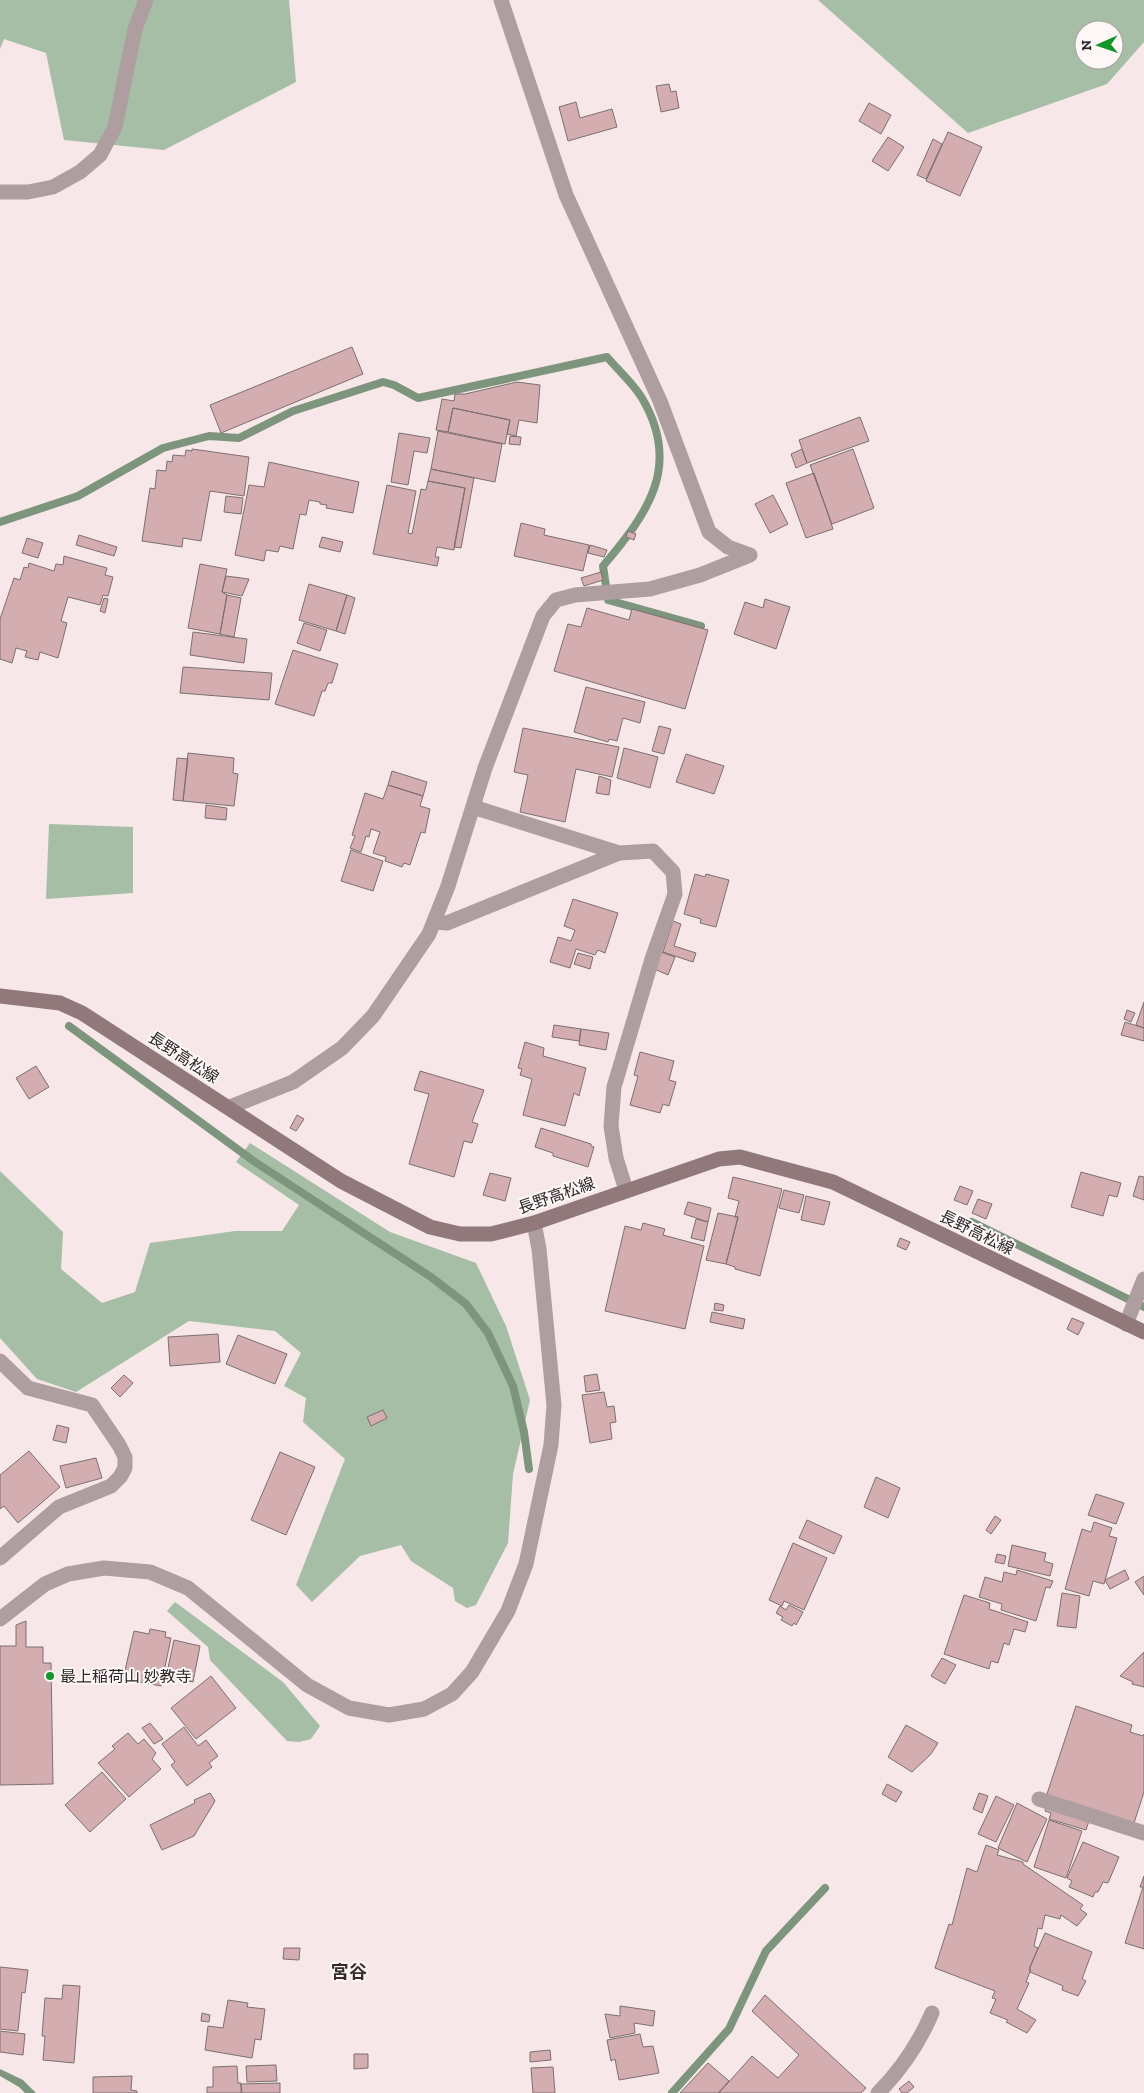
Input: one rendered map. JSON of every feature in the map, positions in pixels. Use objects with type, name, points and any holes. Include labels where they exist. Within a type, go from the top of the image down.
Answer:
[{"type":"main road","name":"長野高松線","points":[[0,996],[60,1003],[82,1013],[230,1107],[341,1181],[430,1226],[460,1234],[491,1234],[534,1223],[719,1159],[740,1157],[833,1182],[1144,1332]]},
{"type":"street","points":[[0,192],[28,192],[53,187],[80,172],[100,155],[115,127],[135,29],[146,0]]},
{"type":"street","points":[[230,1107],[293,1082],[342,1048],[373,1016],[429,934],[448,886],[485,768],[543,616],[556,600],[575,595],[650,589],[750,556],[728,547],[709,532],[660,401],[566,195],[501,0]]},
{"type":"street","points":[[473,807],[619,853],[653,852],[673,872],[674,894],[653,956],[614,1087],[611,1126],[616,1158],[626,1190]]},
{"type":"street","points":[[434,922],[447,923],[619,853]]},
{"type":"street","points":[[0,1619],[45,1584],[68,1574],[104,1568],[150,1572],[188,1588],[307,1685],[349,1708],[390,1715],[424,1709],[452,1694],[472,1672],[508,1611],[526,1564],[551,1445],[554,1405],[539,1249],[534,1223]]},
{"type":"street","points":[[1126,1324],[1144,1279]]},
{"type":"street","points":[[0,1361],[28,1388],[92,1406],[125,1457],[125,1468],[120,1477],[111,1486],[59,1507],[0,1558]]},
{"type":"street","points":[[1039,1799],[1144,1833]]},
{"type":"street","points":[[878,2093],[896,2076],[923,2032],[932,2013]]},
{"type":"shaded area","points":[[0,0],[289,0],[296,82],[164,150],[64,140],[46,53],[4,39],[0,49]]},
{"type":"shaded area","points":[[818,0],[1144,0],[1144,42],[1124,65],[1124,20],[1074,20],[1074,70],[1119,70],[1107,84],[968,133]]},
{"type":"shaded area","points":[[49,824],[133,827],[133,893],[46,899]]},
{"type":"shaded area","points":[[250,1143],[390,1232],[476,1263],[506,1326],[530,1400],[513,1474],[508,1543],[476,1605],[467,1608],[455,1601],[453,1588],[411,1561],[401,1545],[360,1556],[312,1602],[296,1585],[345,1459],[303,1422],[306,1398],[284,1386],[301,1353],[275,1331],[189,1321],[76,1392],[37,1379],[0,1338],[0,1171],[63,1232],[61,1269],[102,1303],[135,1292],[150,1243],[235,1231],[282,1231],[299,1205],[236,1162]]},
{"type":"shaded area","points":[[175,1602],[283,1682],[320,1726],[311,1739],[299,1742],[287,1741],[210,1660],[208,1647],[167,1611]]},
{"type":"shaded area","points":[[0,2069],[23,2080],[36,2093],[25,2093],[19,2087],[0,2076]]},
{"type":"building","points":[[669,84],[671,92],[676,91],[679,108],[661,112],[656,86]]},
{"type":"building","points":[[576,102],[580,118],[612,109],[617,127],[568,141],[559,107]]},
{"type":"building","points":[[869,103],[891,115],[881,134],[859,121]]},
{"type":"building","points":[[948,132],[982,147],[960,196],[926,181]]},
{"type":"building","points":[[888,137],[904,147],[888,171],[872,161]]},
{"type":"building","points":[[933,139],[942,144],[926,179],[917,175]]},
{"type":"building","points":[[352,347],[363,374],[221,433],[210,405]]},
{"type":"building","points":[[517,382],[540,385],[537,423],[519,420],[516,436],[507,434],[510,420],[453,408],[448,432],[436,430],[442,399],[454,401],[455,394],[465,394]]},
{"type":"building","points":[[453,408],[510,420],[505,444],[448,432]]},
{"type":"building","points":[[860,417],[869,441],[807,463],[799,440]]},
{"type":"building","points":[[438,431],[502,444],[495,482],[431,469]]},
{"type":"building","points":[[399,433],[430,438],[427,453],[414,451],[408,485],[391,482]]},
{"type":"building","points":[[510,436],[521,437],[520,445],[509,444]]},
{"type":"building","points":[[192,449],[249,457],[244,496],[210,491],[201,541],[183,538],[182,547],[142,541],[150,488],[155,489],[157,470],[166,471],[167,461],[172,462],[173,455],[185,456],[186,450],[192,451]]},
{"type":"building","points":[[802,449],[807,463],[796,468],[791,454]]},
{"type":"building","points":[[853,449],[874,508],[832,524],[810,465]]},
{"type":"building","points":[[269,462],[359,482],[353,513],[326,508],[327,505],[309,500],[306,515],[300,514],[293,549],[280,546],[278,552],[266,550],[264,561],[235,555],[249,485],[264,487]]},
{"type":"building","points":[[431,469],[474,478],[461,548],[454,547],[465,488],[428,481]]},
{"type":"building","points":[[814,473],[833,529],[806,538],[786,483]]},
{"type":"building","points":[[428,481],[465,488],[454,550],[437,547],[435,557],[439,557],[437,566],[373,554],[387,485],[416,491],[408,533],[412,534],[421,489],[426,490]]},
{"type":"building","points":[[773,495],[788,524],[770,533],[755,504]]},
{"type":"building","points":[[226,496],[243,498],[241,514],[224,512]]},
{"type":"building","points":[[521,523],[545,529],[544,535],[589,545],[583,571],[514,556]]},
{"type":"building","points":[[628,531],[636,534],[634,540],[626,537]]},
{"type":"building","points":[[79,535],[117,547],[114,556],[76,545]]},
{"type":"building","points":[[322,537],[343,542],[340,552],[319,547]]},
{"type":"building","points":[[27,538],[43,543],[38,558],[22,553]]},
{"type":"building","points":[[590,545],[607,550],[604,557],[588,553]]},
{"type":"building","points":[[64,556],[107,568],[105,575],[113,577],[108,596],[103,595],[100,605],[68,597],[61,621],[67,623],[58,658],[40,652],[38,660],[25,657],[27,651],[16,648],[12,663],[0,659],[0,619],[14,578],[20,580],[24,567],[28,568],[29,563],[54,571],[56,564],[63,565]]},
{"type":"building","points":[[200,564],[227,569],[222,592],[227,595],[220,634],[188,628]]},
{"type":"building","points":[[601,572],[603,580],[584,586],[581,578]]},
{"type":"building","points":[[226,576],[249,579],[242,596],[222,592]]},
{"type":"building","points":[[309,584],[347,595],[336,631],[299,620]]},
{"type":"building","points":[[227,595],[241,598],[234,637],[220,634]]},
{"type":"building","points":[[347,595],[355,598],[345,634],[336,631]]},
{"type":"building","points":[[104,598],[108,599],[105,613],[100,611]]},
{"type":"building","points":[[765,599],[790,607],[776,649],[734,634],[745,602],[763,608]]},
{"type":"building","points":[[587,608],[629,620],[632,609],[708,630],[685,709],[554,671],[568,624],[581,627]]},
{"type":"building","points":[[304,623],[327,630],[320,651],[297,643]]},
{"type":"building","points":[[193,632],[247,639],[244,663],[190,655]]},
{"type":"building","points":[[293,650],[338,664],[332,683],[328,683],[325,691],[322,691],[314,716],[275,704]]},
{"type":"building","points":[[183,667],[272,673],[269,700],[180,693]]},
{"type":"building","points":[[586,687],[645,702],[640,723],[623,718],[617,741],[609,739],[608,742],[574,732]]},
{"type":"building","points":[[659,726],[671,729],[664,754],[652,751]]},
{"type":"building","points":[[523,728],[619,747],[612,777],[576,769],[565,822],[520,812],[528,775],[514,772]]},
{"type":"building","points":[[624,748],[658,757],[650,788],[617,778]]},
{"type":"building","points":[[188,753],[234,758],[233,773],[238,774],[234,806],[183,801]]},
{"type":"building","points":[[686,754],[724,766],[714,794],[676,782]]},
{"type":"building","points":[[177,758],[188,759],[183,801],[173,800]]},
{"type":"building","points":[[392,771],[427,782],[423,796],[388,785]]},
{"type":"building","points":[[599,776],[611,780],[609,795],[596,793]]},
{"type":"building","points":[[388,785],[423,796],[420,806],[430,809],[425,833],[421,832],[410,865],[404,863],[402,867],[385,861],[386,857],[373,853],[380,832],[371,829],[369,837],[366,836],[361,852],[350,848],[355,836],[352,835],[365,793],[383,799]]},
{"type":"building","points":[[206,805],[227,808],[226,820],[205,818]]},
{"type":"building","points":[[351,850],[383,861],[373,891],[341,881]]},
{"type":"building","points":[[695,874],[705,877],[706,874],[729,880],[716,927],[700,923],[701,919],[684,914]]},
{"type":"building","points":[[573,899],[618,913],[605,953],[598,950],[595,955],[576,949],[570,968],[550,962],[558,937],[571,941],[575,930],[564,926]]},
{"type":"building","points":[[673,921],[681,924],[674,946],[696,953],[693,962],[663,952]]},
{"type":"building","points":[[661,952],[675,957],[668,975],[654,969]]},
{"type":"building","points":[[578,953],[593,957],[590,969],[574,964]]},
{"type":"building","points":[[1144,1002],[1144,1028],[1136,1025]]},
{"type":"building","points":[[1127,1010],[1135,1013],[1131,1022],[1124,1019]]},
{"type":"building","points":[[1125,1022],[1144,1028],[1144,1041],[1121,1035]]},
{"type":"building","points":[[554,1025],[581,1029],[579,1041],[552,1037]]},
{"type":"building","points":[[581,1029],[609,1033],[606,1050],[579,1045]]},
{"type":"building","points":[[525,1042],[544,1048],[543,1056],[586,1068],[579,1096],[574,1093],[565,1126],[523,1115],[532,1079],[520,1075],[522,1069],[518,1068]]},
{"type":"building","points":[[640,1052],[674,1061],[669,1080],[676,1082],[669,1106],[663,1104],[660,1113],[630,1105],[638,1076],[634,1075]]},
{"type":"building","points":[[36,1066],[49,1087],[29,1099],[16,1078]]},
{"type":"building","points":[[420,1071],[484,1090],[472,1122],[478,1124],[472,1143],[464,1141],[454,1177],[409,1164],[429,1094],[414,1090]]},
{"type":"building","points":[[297,1115],[304,1119],[296,1131],[290,1128]]},
{"type":"building","points":[[541,1128],[591,1144],[594,1147],[588,1167],[553,1156],[553,1153],[535,1147]]},
{"type":"building","points":[[1081,1172],[1121,1183],[1117,1197],[1109,1195],[1103,1216],[1071,1207]]},
{"type":"building","points":[[490,1173],[511,1178],[505,1201],[483,1195]]},
{"type":"building","points":[[1139,1176],[1144,1177],[1144,1200],[1133,1196]]},
{"type":"building","points":[[733,1177],[782,1189],[760,1276],[735,1269],[735,1267],[726,1264],[738,1217],[735,1217],[739,1201],[728,1198]]},
{"type":"building","points":[[960,1186],[973,1191],[967,1205],[954,1200]]},
{"type":"building","points":[[784,1190],[804,1195],[799,1213],[779,1208]]},
{"type":"building","points":[[806,1196],[830,1202],[824,1225],[801,1220]]},
{"type":"building","points":[[978,1199],[992,1204],[986,1219],[972,1213]]},
{"type":"building","points":[[688,1202],[711,1208],[708,1222],[684,1214]]},
{"type":"building","points":[[718,1213],[738,1217],[726,1264],[706,1260]]},
{"type":"building","points":[[696,1219],[708,1222],[704,1241],[691,1238]]},
{"type":"building","points":[[643,1223],[665,1229],[663,1235],[704,1246],[685,1329],[605,1311],[625,1226],[641,1230]]},
{"type":"building","points":[[900,1238],[910,1242],[906,1250],[897,1246]]},
{"type":"building","points":[[715,1303],[724,1305],[723,1311],[714,1310]]},
{"type":"building","points":[[712,1312],[745,1319],[743,1329],[710,1322]]},
{"type":"building","points":[[1072,1318],[1084,1323],[1078,1335],[1067,1329]]},
{"type":"building","points":[[218,1334],[220,1362],[170,1366],[168,1337]]},
{"type":"building","points":[[238,1335],[287,1354],[275,1384],[226,1364]]},
{"type":"building","points":[[597,1374],[600,1390],[586,1392],[584,1376]]},
{"type":"building","points":[[124,1375],[133,1383],[120,1397],[111,1388]]},
{"type":"building","points":[[604,1392],[607,1407],[614,1406],[616,1422],[610,1423],[612,1439],[590,1443],[582,1395]]},
{"type":"building","points":[[383,1410],[387,1418],[371,1426],[367,1417]]},
{"type":"building","points":[[57,1425],[69,1428],[66,1443],[53,1440]]},
{"type":"building","points":[[29,1451],[60,1487],[18,1523],[4,1506],[0,1509],[0,1475]]},
{"type":"building","points":[[280,1452],[315,1467],[286,1535],[251,1520]]},
{"type":"building","points":[[96,1458],[102,1478],[66,1488],[60,1466]]},
{"type":"building","points":[[876,1477],[900,1488],[888,1518],[864,1507]]},
{"type":"building","points":[[1096,1494],[1124,1503],[1116,1524],[1088,1515]]},
{"type":"building","points":[[995,1516],[1001,1520],[991,1534],[986,1530]]},
{"type":"building","points":[[807,1520],[842,1536],[834,1554],[799,1538]]},
{"type":"building","points":[[1094,1522],[1112,1528],[1109,1536],[1117,1538],[1104,1584],[1093,1581],[1089,1596],[1065,1589],[1082,1529],[1091,1532]]},
{"type":"building","points":[[793,1543],[827,1558],[804,1610],[784,1601],[782,1606],[769,1600]]},
{"type":"building","points":[[1012,1545],[1046,1553],[1044,1561],[1053,1564],[1050,1576],[1008,1566]]},
{"type":"building","points":[[997,1554],[1006,1556],[1004,1564],[995,1562]]},
{"type":"building","points":[[1017,1570],[1053,1581],[1050,1588],[1046,1587],[1036,1621],[1001,1610],[1002,1604],[979,1597],[985,1577],[1002,1582],[1004,1572],[1016,1575]]},
{"type":"building","points":[[1125,1570],[1129,1579],[1110,1589],[1105,1580]]},
{"type":"building","points":[[1144,1576],[1144,1595],[1135,1582]]},
{"type":"building","points":[[1062,1593],[1080,1596],[1076,1628],[1057,1626]]},
{"type":"building","points":[[964,1595],[990,1603],[989,1609],[1028,1622],[1025,1632],[1014,1629],[1009,1645],[1004,1643],[998,1663],[991,1661],[989,1669],[944,1654]]},
{"type":"building","points":[[789,1605],[803,1612],[796,1625],[794,1623],[792,1626],[781,1620],[783,1617],[776,1613],[780,1606],[786,1610]]},
{"type":"building","points":[[26,1621],[26,1647],[43,1647],[43,1663],[51,1663],[53,1784],[0,1785],[0,1646],[16,1646],[16,1625]]},
{"type":"building","points":[[150,1629],[166,1632],[165,1637],[171,1638],[161,1686],[123,1679],[134,1631],[149,1634]]},
{"type":"building","points":[[174,1640],[200,1646],[193,1682],[166,1677]]},
{"type":"building","points":[[1144,1652],[1144,1687],[1132,1684],[1133,1682],[1120,1676]]},
{"type":"building","points":[[942,1658],[956,1665],[945,1684],[931,1676]]},
{"type":"building","points":[[211,1676],[236,1708],[196,1739],[171,1708]]},
{"type":"building","points":[[1076,1706],[1132,1725],[1130,1732],[1143,1736],[1144,1734],[1144,1792],[1134,1823],[1093,1809],[1086,1830],[1049,1819],[1051,1813],[1045,1811],[1047,1804],[1044,1803]]},
{"type":"building","points":[[150,1723],[163,1739],[154,1744],[142,1728]]},
{"type":"building","points":[[906,1725],[938,1743],[931,1754],[912,1772],[888,1757]]},
{"type":"building","points":[[184,1727],[198,1746],[206,1740],[218,1756],[209,1763],[212,1767],[187,1786],[171,1765],[175,1762],[162,1744]]},
{"type":"building","points":[[128,1733],[138,1744],[144,1739],[156,1753],[152,1759],[161,1769],[129,1797],[98,1763],[115,1749],[112,1746]]},
{"type":"building","points":[[102,1772],[126,1799],[90,1832],[65,1805]]},
{"type":"building","points":[[887,1784],[902,1792],[896,1802],[882,1794]]},
{"type":"building","points":[[210,1793],[215,1801],[194,1836],[162,1850],[150,1825],[195,1803],[194,1800]]},
{"type":"building","points":[[979,1793],[988,1796],[982,1813],[973,1809]]},
{"type":"building","points":[[996,1796],[1014,1805],[996,1842],[978,1834]]},
{"type":"building","points":[[1017,1803],[1047,1819],[1027,1862],[998,1848]]},
{"type":"building","points":[[1049,1820],[1082,1831],[1066,1878],[1034,1867]]},
{"type":"building","points":[[1083,1842],[1119,1857],[1108,1883],[1103,1882],[1093,1897],[1069,1887],[1072,1881],[1067,1878]]},
{"type":"building","points":[[986,1845],[999,1850],[997,1855],[1023,1862],[1023,1864],[1083,1905],[1080,1909],[1087,1914],[1077,1926],[1061,1915],[1060,1919],[1045,1915],[1042,1929],[1038,1928],[1034,1946],[1038,1948],[1026,1982],[1029,1983],[1017,2009],[1036,2020],[1027,2033],[1006,2022],[1008,2020],[990,2013],[996,1999],[992,1998],[995,1991],[935,1968],[949,1924],[952,1925],[967,1868],[977,1872]]},
{"type":"building","points":[[1144,1876],[1144,1949],[1125,1943],[1143,1887],[1140,1887]]},
{"type":"building","points":[[1045,1933],[1092,1952],[1082,1979],[1086,1981],[1078,1996],[1062,1990],[1063,1986],[1030,1972],[1030,1967]]},
{"type":"building","points":[[284,1948],[300,1948],[299,1960],[283,1959]]},
{"type":"building","points":[[0,1967],[28,1970],[25,1993],[22,1992],[18,2031],[0,2029]]},
{"type":"building","points":[[63,1985],[80,1986],[74,2063],[43,2060],[45,2036],[42,2036],[45,1998],[62,1999]]},
{"type":"building","points":[[765,1995],[866,2088],[861,2093],[719,2093],[752,2056],[778,2078],[799,2055],[752,2011]]},
{"type":"building","points":[[228,2000],[248,2003],[247,2007],[265,2009],[261,2040],[255,2039],[252,2058],[205,2050],[208,2026],[223,2028]]},
{"type":"building","points":[[620,2006],[655,2011],[653,2026],[634,2023],[635,2033],[610,2038],[605,2014],[620,2016]]},
{"type":"building","points":[[202,2013],[210,2015],[209,2022],[201,2021]]},
{"type":"building","points":[[0,2031],[25,2034],[23,2055],[0,2052]]},
{"type":"building","points":[[640,2034],[643,2047],[653,2046],[659,2073],[619,2080],[615,2059],[611,2061],[607,2040]]},
{"type":"building","points":[[550,2050],[551,2060],[530,2062],[530,2052]]},
{"type":"building","points":[[354,2054],[368,2054],[368,2068],[354,2069]]},
{"type":"building","points":[[708,2063],[729,2081],[718,2093],[680,2093]]},
{"type":"building","points":[[276,2065],[277,2081],[247,2082],[246,2066]]},
{"type":"building","points":[[237,2066],[238,2083],[241,2083],[241,2093],[207,2093],[207,2087],[213,2087],[213,2067]]},
{"type":"building","points":[[553,2067],[555,2093],[533,2093],[531,2068]]},
{"type":"building","points":[[132,2076],[131,2090],[137,2091],[137,2093],[93,2093],[93,2077]]},
{"type":"building","points":[[909,2081],[914,2087],[907,2093],[902,2093],[899,2089]]},
{"type":"building","points":[[280,2083],[280,2093],[242,2093],[241,2084]]},
{"type":"waterway","points":[[0,522],[78,496],[163,448],[209,436],[239,438],[293,411],[383,382],[394,385],[418,398],[607,357],[642,398],[654,423],[659,445],[659,467],[654,488],[646,507],[634,527],[603,566],[608,600],[701,626]]},
{"type":"waterway","points":[[69,1026],[255,1162],[431,1277],[466,1304],[488,1333],[513,1386],[524,1432],[529,1469]]},
{"type":"waterway","points":[[972,1222],[1144,1307]]},
{"type":"waterway","points":[[672,2093],[729,2029],[766,1951],[825,1888]]},
{"type":"place","name":"最上稲荷山 妙教寺","points":[[50,1676]]},
{"type":"district","name":"宮谷","points":[[349,1972]]}]
